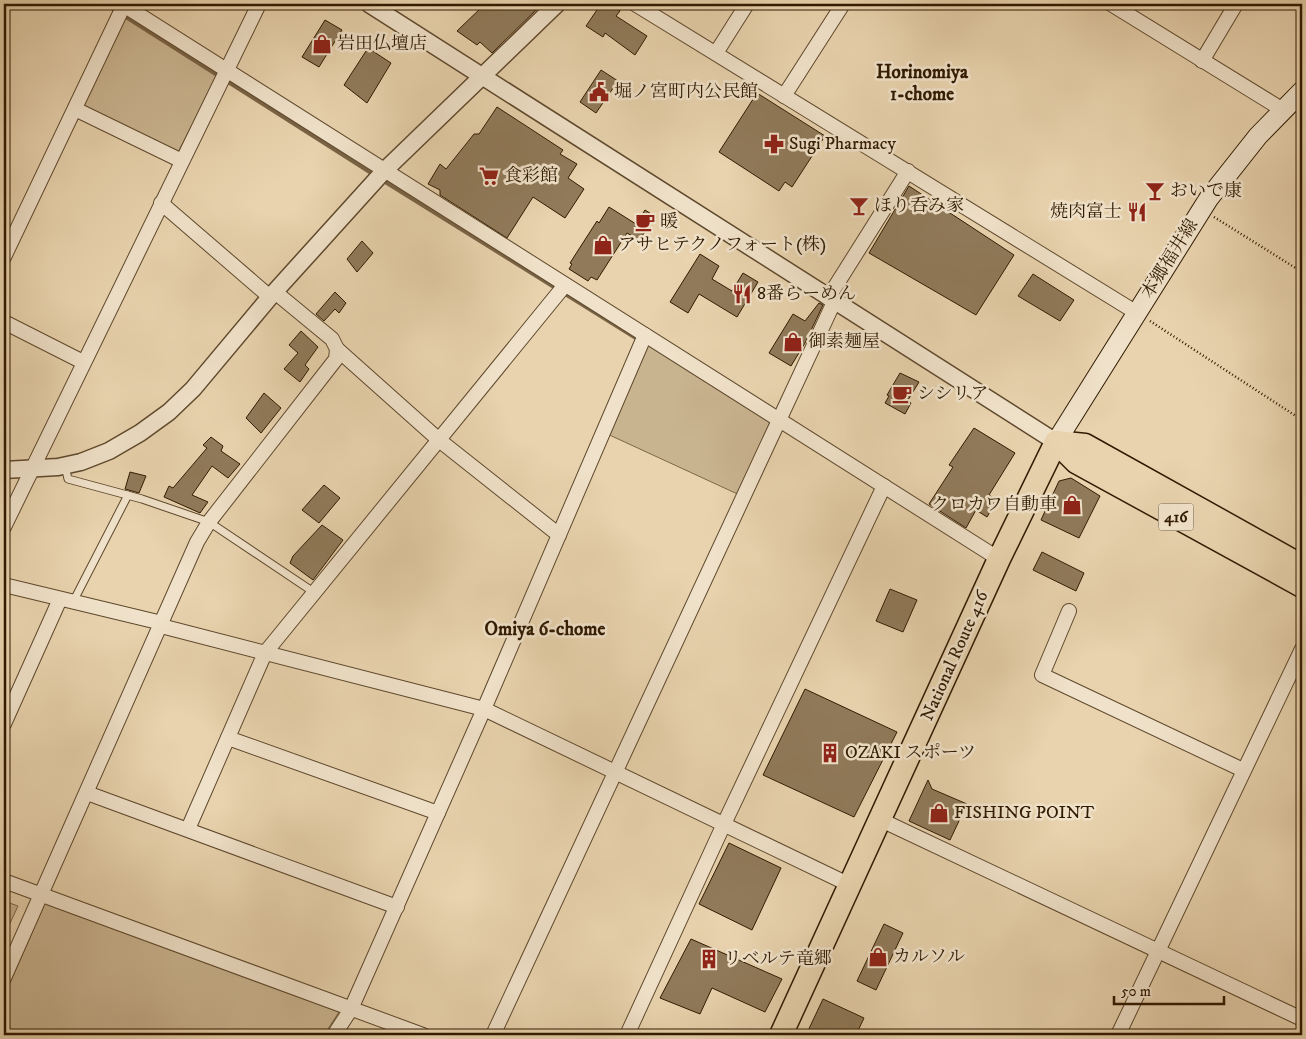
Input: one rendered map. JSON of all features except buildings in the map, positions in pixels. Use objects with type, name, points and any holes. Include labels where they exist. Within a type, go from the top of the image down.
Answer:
[{"type":"highway","name":"National Route 416","points":[[781,1035],[999,559],[1056,442]]},
{"type":"highway","name":"416","points":[[1056,442],[1085,445],[1302,566]]},
{"type":"highway","name":"416","points":[[1056,442],[1076,462],[1302,586]]},
{"type":"main road","name":"本郷福井線","points":[[1056,442],[1201,209],[1240,157],[1302,91]]},
{"type":"street","points":[[4,257],[123,4],[999,559]]},
{"type":"street","points":[[4,526],[259,4]]},
{"type":"street","points":[[369,4],[1056,442]]},
{"type":"street","points":[[4,470],[31,470],[65,465],[109,452],[169,412],[194,390],[272,294],[384,171],[557,4]]},
{"type":"street","points":[[635,4],[1137,312]]},
{"type":"street","points":[[716,53],[747,4]]},
{"type":"street","points":[[784,96],[843,4]]},
{"type":"street","points":[[1112,4],[1283,110]]},
{"type":"street","points":[[1202,61],[1236,4]]},
{"type":"street","points":[[75,108],[182,161]]},
{"type":"street","points":[[494,1035],[614,773],[780,420],[831,300],[908,172]]},
{"type":"street","points":[[4,978],[162,625],[197,542],[209,522],[336,359],[336,349],[332,340],[272,294],[161,203]]},
{"type":"street","points":[[188,829],[265,653],[565,285]]},
{"type":"street","points":[[4,322],[83,362]]},
{"type":"street","points":[[334,1035],[351,1008],[397,906],[645,335]]},
{"type":"street","points":[[336,349],[439,440],[559,535]]},
{"type":"street","points":[[628,1035],[723,826],[884,486]]},
{"type":"street","points":[[4,585],[484,709],[723,826],[850,885]]},
{"type":"street","points":[[4,724],[66,600]]},
{"type":"street","points":[[1068,611],[1042,675],[1243,770]]},
{"type":"street","points":[[1118,1035],[1302,649]]},
{"type":"street","points":[[228,738],[438,813]]},
{"type":"street","points":[[87,793],[397,906]]},
{"type":"street","points":[[881,820],[1302,1019]]},
{"type":"street","points":[[4,880],[423,1035]]},
{"type":"lane","points":[[65,465],[68,479],[128,495],[209,522],[315,593]]},
{"type":"lane","points":[[66,600],[128,495]]},
{"type":"path","points":[[1201,209],[1302,272]]},
{"type":"path","points":[[1137,312],[1302,420]]},
{"type":"shaded area","points":[[124,15],[218,75],[175,158],[75,109]]},
{"type":"shaded area","points":[[645,335],[779,420],[744,497],[603,432]]},
{"type":"shaded area","points":[[4,901],[18,906],[4,936]]},
{"type":"shaded area","points":[[45,903],[339,1012],[324,1035],[4,1035],[4,996]]},
{"type":"waterway","points":[[106,4],[375,175]]},
{"type":"waterway","points":[[381,179],[638,339]]},
{"type":"place","name":"岩田仏壇店","points":[[322,44]]},
{"type":"place","name":"堀ノ宮町内公民館","points":[[599,92]]},
{"type":"place","name":"Sugi Pharmacy","points":[[774,144]]},
{"type":"place","name":"食彩館","points":[[489,176]]},
{"type":"place","name":"おいで康","points":[[1155,191]]},
{"type":"place","name":"ほり呑み家","points":[[859,206]]},
{"type":"place","name":"焼肉富士","points":[[1137,212]]},
{"type":"place","name":"暖","points":[[645,222]]},
{"type":"place","name":"アサヒテクノフォート(株)","points":[[603,245]]},
{"type":"place","name":"8番らーめん","points":[[742,294]]},
{"type":"place","name":"御素麺屋","points":[[793,342]]},
{"type":"place","name":"シシリア","points":[[902,394]]},
{"type":"place","name":"クロカワ自動車","points":[[1072,505]]},
{"type":"place","name":"OZAKI スポーツ","points":[[830,753]]},
{"type":"place","name":"FISHING POINT","points":[[939,813]]},
{"type":"place","name":"カルソル","points":[[878,957]]},
{"type":"place","name":"リベルテ竜郷","points":[[709,959]]},
{"type":"district","name":"Horinomiya 1-chome","points":[[922,83]]},
{"type":"district","name":"Omiya 6-chome","points":[[545,629]]}]
